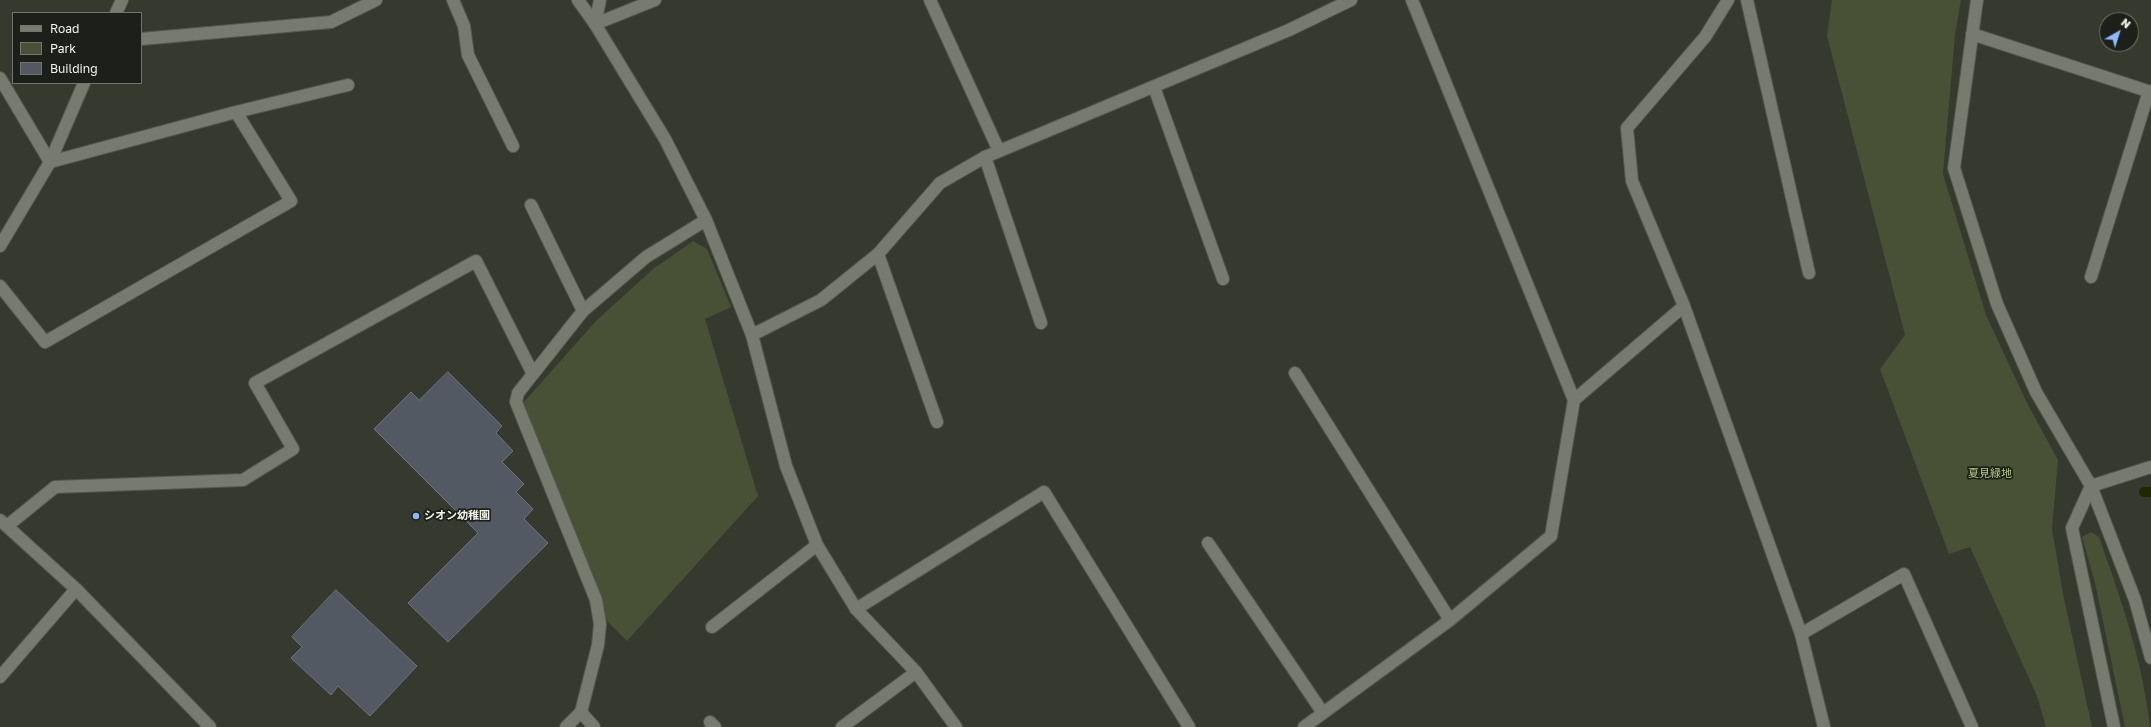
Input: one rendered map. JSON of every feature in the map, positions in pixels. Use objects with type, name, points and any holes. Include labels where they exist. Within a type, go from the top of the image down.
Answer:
[{"type":"street","points":[[116,12],[122,0]]},
{"type":"street","points":[[142,39],[331,22],[376,0]]},
{"type":"street","points":[[453,0],[464,26],[468,55],[513,146]]},
{"type":"street","points":[[578,0],[595,24],[665,139],[706,220],[752,335],[786,466],[817,545],[856,609],[916,672],[956,727]]},
{"type":"street","points":[[595,24],[600,0]]},
{"type":"street","points":[[595,24],[655,0]]},
{"type":"street","points":[[930,0],[999,151]]},
{"type":"street","points":[[752,335],[821,300],[878,254],[940,183],[985,157],[1289,30],[1351,0]]},
{"type":"street","points":[[1304,727],[1450,620],[1551,536],[1574,400],[1412,0]]},
{"type":"street","points":[[1728,0],[1705,37],[1627,128],[1632,181],[1684,306],[1801,634],[1824,727]]},
{"type":"street","points":[[1747,0],[1809,273]]},
{"type":"street","points":[[1977,0],[1954,168],[1997,304],[2036,392],[2091,486],[2135,600],[2151,658]]},
{"type":"street","points":[[1972,34],[2150,91],[2091,277]]},
{"type":"street","points":[[0,78],[50,162]]},
{"type":"street","points":[[0,246],[50,162],[84,84]]},
{"type":"street","points":[[50,162],[236,112],[348,85]]},
{"type":"street","points":[[1154,87],[1223,279]]},
{"type":"street","points":[[0,286],[45,342],[291,201],[236,112]]},
{"type":"street","points":[[985,157],[1041,323]]},
{"type":"street","points":[[530,205],[584,311]]},
{"type":"street","points":[[566,727],[580,712],[598,645],[600,624],[596,600],[516,402],[518,393],[584,311],[646,257],[706,220]]},
{"type":"street","points":[[878,254],[937,422]]},
{"type":"street","points":[[210,727],[76,589],[3,523],[54,487],[243,480],[293,448],[256,383],[476,261],[533,374]]},
{"type":"street","points":[[1574,400],[1684,306]]},
{"type":"street","points":[[1295,373],[1450,620]]},
{"type":"street","points":[[2114,727],[2072,528],[2091,486],[2151,467]]},
{"type":"street","points":[[856,609],[1044,492],[1189,727]]},
{"type":"street","points":[[1208,542],[1323,713]]},
{"type":"street","points":[[712,627],[817,545]]},
{"type":"street","points":[[1801,634],[1904,574],[1972,727]]},
{"type":"street","points":[[0,678],[76,589]]},
{"type":"street","points":[[842,727],[916,672]]},
{"type":"street","points":[[580,712],[594,727]]},
{"type":"green space","name":"夏見緑地","points":[[1832,0],[1961,0],[1955,35],[1943,174],[1986,315],[2027,403],[2058,460],[2052,529],[2063,594],[2092,727],[2046,727],[2037,696],[1970,547],[1949,554],[1880,369],[1905,335],[1827,36]]},
{"type":"green space","points":[[693,241],[707,249],[731,307],[705,319],[758,496],[627,641],[607,621],[523,403],[596,321],[653,269]]},
{"type":"green space","points":[[2091,532],[2099,537],[2130,631],[2137,655],[2147,703],[2150,727],[2125,727],[2095,583],[2082,537]]},
{"type":"building","points":[[448,372],[502,426],[496,433],[513,451],[502,462],[524,484],[516,492],[533,509],[524,519],[548,543],[448,642],[408,603],[478,533],[374,429],[411,392],[419,400]]},
{"type":"building","points":[[336,590],[417,666],[370,716],[338,686],[331,695],[291,658],[302,647],[292,637]]},
{"type":"waterway","points":[[2144,492],[2151,492]]},
{"type":"place","name":"シオン幼稚園","points":[[416,516]]}]
